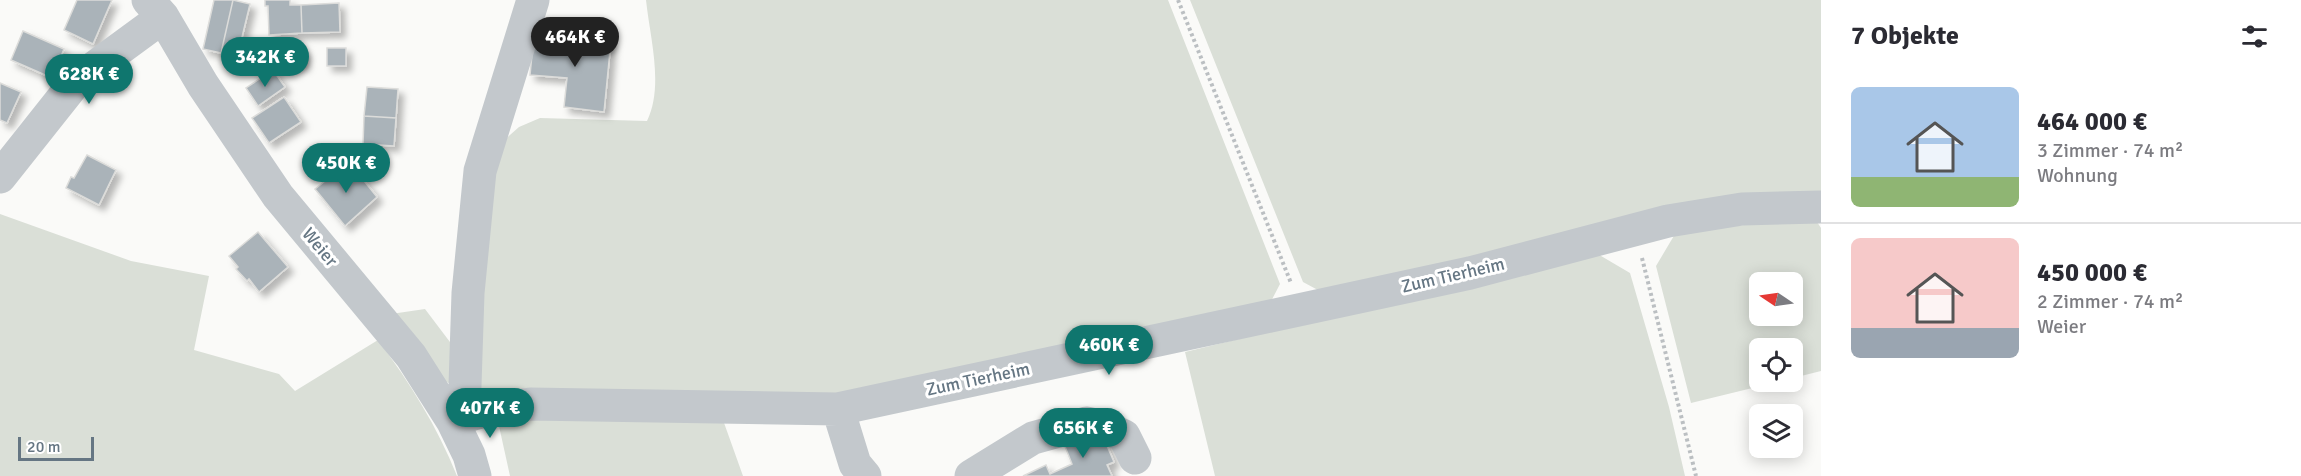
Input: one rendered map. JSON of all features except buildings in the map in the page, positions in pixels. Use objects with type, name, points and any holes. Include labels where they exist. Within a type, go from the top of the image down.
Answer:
[{"type":"street","points":[[459,419],[480,171],[533,0]]},
{"type":"street","name":"Weier","points":[[0,177],[77,80],[155,9],[278,196],[411,356],[459,419],[475,476]]},
{"type":"street","name":"Zum Tierheim","points":[[459,419],[530,404],[838,409],[1470,273],[1668,221],[1743,209],[1821,207]]},
{"type":"street","points":[[838,409],[855,464],[865,476]]},
{"type":"street","points":[[971,476],[1033,438],[1088,423],[1105,427],[1124,436],[1135,458]]},
{"type":"path","points":[[1178,0],[1301,309]]},
{"type":"path","points":[[1635,230],[1696,476]]},
{"type":"shaded area","points":[[646,0],[1168,0],[1280,284],[1266,311],[947,378],[787,401],[476,392],[473,288],[501,143],[519,127],[540,118],[647,121],[655,93],[655,77]]},
{"type":"shaded area","points":[[1190,0],[1821,0],[1821,197],[1329,296],[1303,282]]},
{"type":"shaded area","points":[[0,214],[131,261],[209,276],[194,350],[279,374],[295,391],[378,340],[422,405],[457,476],[0,476]]},
{"type":"shaded area","points":[[1813,216],[1821,228],[1821,371],[1803,376],[1803,338],[1749,338],[1749,389],[1691,403],[1656,266],[1675,234]]},
{"type":"shaded area","points":[[1596,253],[1630,273],[1669,407],[1685,476],[1215,476],[1185,352]]},
{"type":"shaded area","points":[[425,309],[456,350],[455,385],[443,381],[391,314]]},
{"type":"shaded area","points":[[542,414],[723,420],[743,476],[510,476],[499,426]]}]
